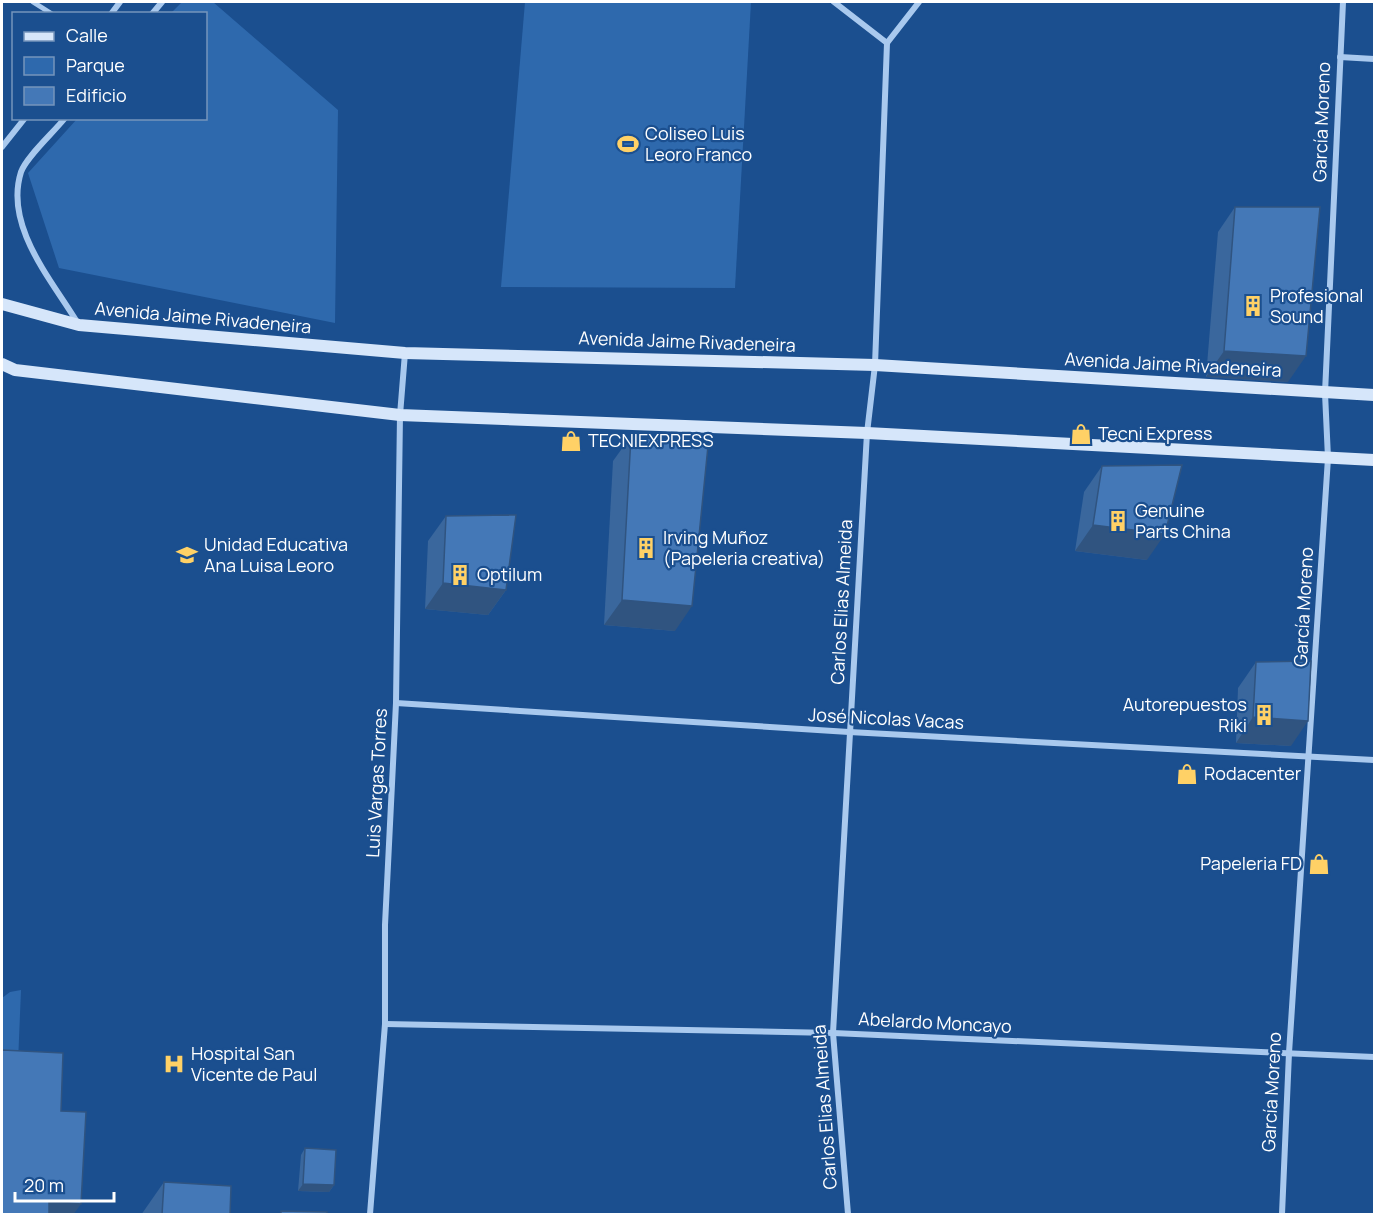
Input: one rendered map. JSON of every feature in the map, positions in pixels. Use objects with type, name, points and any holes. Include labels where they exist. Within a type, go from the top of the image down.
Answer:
[{"type":"main road","name":"Avenida Jaime Rivadeneira","points":[[2,304],[79,326],[405,353],[875,365],[1374,395]]},
{"type":"main road","points":[[2,364],[15,370],[400,415],[867,433],[1374,460]]},
{"type":"street","points":[[33,2],[49,12]]},
{"type":"street","points":[[834,2],[887,44],[919,2]]},
{"type":"street","name":"García Moreno","points":[[1282,1215],[1288,1053],[1310,757],[1328,458],[1325,393],[1343,2]]},
{"type":"street","name":"Carlos Elias Almeida","points":[[848,1215],[833,1033],[867,433],[875,365],[887,44]]},
{"type":"street","points":[[1340,57],[1374,58]]},
{"type":"street","points":[[2,147],[23,120]]},
{"type":"street","points":[[63,120],[22,170],[16,201],[28,242],[79,326]]},
{"type":"street","name":"Luis Vargas Torres","points":[[370,1215],[385,1024],[385,925],[396,703],[400,415],[405,353]]},
{"type":"street","name":"José Nicolas Vacas","points":[[396,703],[849,732],[1374,760]]},
{"type":"street","name":"Abelardo Moncayo","points":[[385,1024],[833,1033],[1374,1057]]},
{"type":"green space","points":[[182,2],[213,2],[338,110],[335,323],[59,268],[28,173],[76,120],[207,120],[207,12],[172,12]]},
{"type":"green space","name":"Coliseo Luis Leoro Franco","points":[[525,2],[751,2],[735,288],[501,287]]},
{"type":"green space","points":[[21,990],[17,1087],[2,1086],[2,998],[10,992]]},
{"type":"building","name":"Profesional Sound","points":[[1235,207],[1320,207],[1306,356],[1224,351]]},
{"type":"building","name":"Irving Muñoz (Papeleria creativa)","points":[[631,436],[708,446],[692,606],[622,600]]},
{"type":"building","points":[[1182,465],[1165,534],[1093,525],[1102,466]]},
{"type":"building","points":[[516,515],[506,590],[443,583],[446,516]]},
{"type":"building","points":[[1311,661],[1308,721],[1253,717],[1256,662]]},
{"type":"building","points":[[2,1050],[63,1053],[61,1111],[86,1112],[81,1204],[49,1201],[49,1215],[2,1215]]},
{"type":"building","points":[[305,1148],[336,1150],[334,1185],[303,1184]]},
{"type":"building","points":[[164,1182],[231,1186],[230,1215],[162,1215]]},
{"type":"building","points":[[281,1211],[327,1212],[327,1215],[281,1215]]},
{"type":"place","name":"Coliseo Luis Leoro Franco","points":[[628,144]]},
{"type":"place","name":"Profesional Sound","points":[[1253,306]]},
{"type":"place","name":"Tecni Express","points":[[1081,434]]},
{"type":"place","name":"TECNIEXPRESS","points":[[571,441]]},
{"type":"place","name":"Genuine Parts China","points":[[1118,521]]},
{"type":"place","name":"Irving Muñoz (Papeleria creativa)","points":[[646,548]]},
{"type":"place","name":"Unidad Educativa Ana Luisa Leoro","points":[[187,555]]},
{"type":"place","name":"Optilum","points":[[460,575]]},
{"type":"place","name":"Autorepuestos Riki","points":[[1264,715]]},
{"type":"place","name":"Rodacenter","points":[[1187,774]]},
{"type":"place","name":"Papeleria FD","points":[[1319,864]]},
{"type":"place","name":"Hospital San Vicente de Paul","points":[[174,1064]]}]
